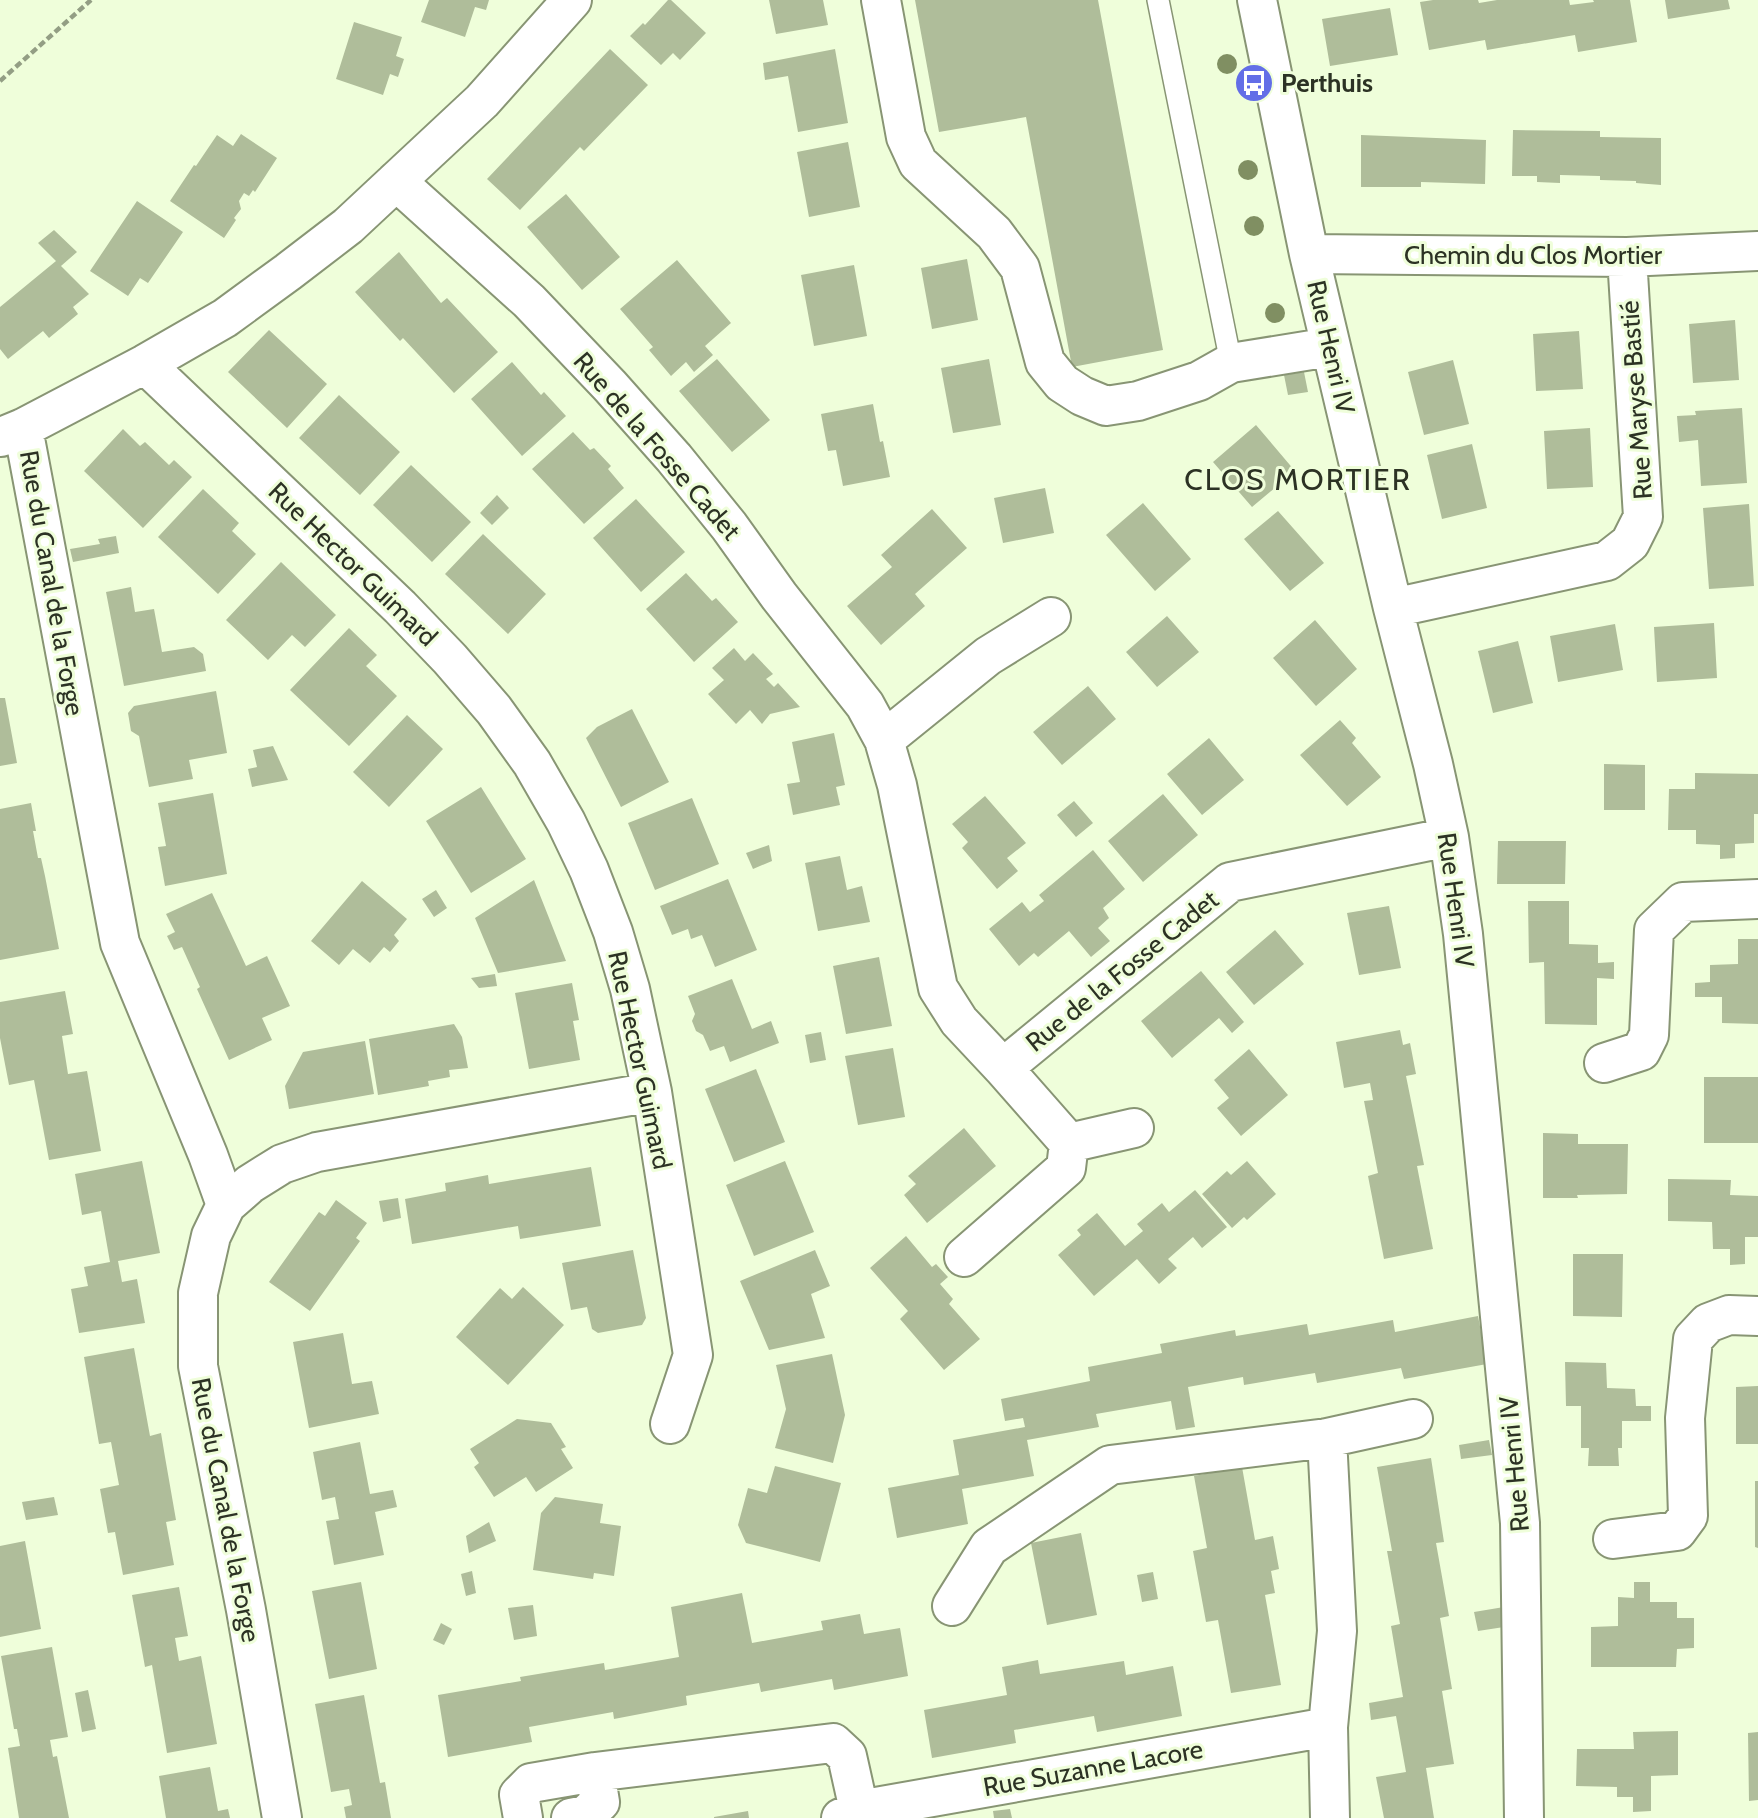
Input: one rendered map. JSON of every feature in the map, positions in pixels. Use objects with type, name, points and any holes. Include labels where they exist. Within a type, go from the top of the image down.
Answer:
[{"type":"street","name":"Rue du Canal de la Forge","points":[[226,1205],[120,943],[12,433],[145,364],[225,318],[348,226],[482,101],[572,0]]},
{"type":"street","points":[[881,0],[906,138],[918,163],[994,233],[1020,268],[1045,362],[1062,383],[1082,396],[1106,406],[1138,401],[1199,381],[1231,363],[1331,347]]},
{"type":"street","name":"Rue Henri IV","points":[[1257,0],[1309,254],[1433,764],[1448,837],[1464,947],[1520,1522],[1524,1818]]},
{"type":"street","name":"Rue de la Fosse Cadet","points":[[396,181],[528,301],[610,386],[674,458],[729,526],[779,596],[865,705],[884,740],[897,785],[938,988],[959,1021],[1069,1143]]},
{"type":"street","name":"Chemin du Clos Mortier","points":[[1309,254],[1627,257],[1758,251]]},
{"type":"street","name":"Rue Maryse Bastié","points":[[1393,608],[1607,561],[1630,543],[1643,517],[1627,257]]},
{"type":"street","name":"Rue Hector Guimard","points":[[145,364],[400,607],[450,659],[494,710],[532,763],[589,870],[631,989],[652,1092],[693,1355],[670,1424]]},
{"type":"street","points":[[884,740],[988,656],[1051,617]]},
{"type":"street","name":"Rue de la Fosse Cadet","points":[[1003,1068],[1230,882],[1448,837]]},
{"type":"street","points":[[1604,1063],[1641,1051],[1648,1035],[1654,930],[1683,902],[1758,899]]},
{"type":"street","name":"Rue du Canal de la Forge","points":[[282,1818],[246,1610],[198,1366],[198,1293],[211,1236],[226,1205],[250,1184],[282,1164],[317,1152],[652,1092]]},
{"type":"street","points":[[964,1257],[1066,1168],[1069,1143],[1134,1128]]},
{"type":"street","points":[[1613,1539],[1677,1531],[1688,1516],[1685,1418],[1693,1339],[1708,1323],[1729,1315],[1758,1316]]},
{"type":"street","points":[[952,1606],[989,1546],[1110,1465],[1327,1438],[1413,1419]]},
{"type":"street","points":[[1327,1438],[1337,1631],[1328,1727],[1330,1818]]},
{"type":"street","name":"Rue Suzanne Lacore","points":[[523,1818],[519,1795],[531,1783],[595,1772],[833,1743],[847,1756],[850,1814],[1328,1727]]},
{"type":"street","points":[[571,1818],[586,1815],[600,1802],[595,1772]]},
{"type":"lane","points":[[1158,0],[1231,363]]},
{"type":"path","points":[[0,81],[91,0]]},
{"type":"building","points":[[429,0],[489,0],[486,10],[475,7],[465,37],[421,22]]},
{"type":"building","points":[[668,0],[706,33],[680,60],[673,53],[661,65],[630,36],[643,23],[645,25]]},
{"type":"building","points":[[769,0],[823,0],[828,25],[776,34]]},
{"type":"building","points":[[915,0],[1098,0],[1163,350],[1072,367],[1026,117],[939,132]]},
{"type":"building","points":[[1478,0],[1479,3],[1497,0],[1569,0],[1570,5],[1594,2],[1593,0],[1630,0],[1637,42],[1578,52],[1575,35],[1487,50],[1485,40],[1429,50],[1420,2]]},
{"type":"building","points":[[1665,0],[1728,0],[1730,9],[1668,19]]},
{"type":"building","points":[[1390,8],[1398,55],[1330,66],[1322,19]]},
{"type":"building","points":[[354,22],[402,37],[396,56],[404,59],[398,77],[390,74],[383,95],[336,79]]},
{"type":"building","points":[[610,49],[648,85],[584,151],[580,147],[520,210],[487,179]]},
{"type":"building","points":[[835,49],[848,123],[798,132],[788,76],[765,80],[763,63]]},
{"type":"building","points":[[1513,130],[1600,131],[1600,137],[1661,138],[1661,185],[1600,180],[1600,176],[1560,175],[1560,183],[1537,182],[1537,176],[1512,176]]},
{"type":"building","points":[[241,134],[277,158],[255,192],[253,190],[249,196],[244,193],[239,201],[241,209],[224,238],[170,201],[217,135],[233,146]]},
{"type":"building","points":[[1361,135],[1486,140],[1485,184],[1421,182],[1421,187],[1361,187]]},
{"type":"building","points":[[848,142],[860,207],[809,217],[797,152]]},
{"type":"building","points":[[566,194],[620,257],[582,290],[527,227]]},
{"type":"building","points":[[137,201],[183,232],[148,283],[140,278],[128,296],[90,271]]},
{"type":"building","points":[[54,230],[77,252],[61,266],[89,294],[73,307],[78,314],[49,338],[43,331],[8,359],[0,349],[0,307],[56,261],[38,243]]},
{"type":"building","points":[[399,252],[441,303],[447,298],[498,352],[454,393],[403,338],[400,341],[355,292]]},
{"type":"building","points":[[967,259],[978,320],[932,329],[921,268]]},
{"type":"building","points":[[677,260],[731,323],[705,346],[713,355],[694,372],[686,362],[671,376],[649,350],[653,347],[620,309]]},
{"type":"building","points":[[854,265],[867,336],[814,346],[801,275]]},
{"type":"building","points":[[1735,320],[1739,380],[1693,383],[1689,324]]},
{"type":"building","points":[[269,330],[327,384],[287,428],[228,372]]},
{"type":"building","points":[[1579,331],[1583,389],[1536,391],[1533,334]]},
{"type":"building","points":[[717,359],[770,420],[732,452],[679,391]]},
{"type":"building","points":[[989,359],[1001,425],[953,433],[941,368]]},
{"type":"building","points":[[1453,360],[1469,424],[1424,435],[1408,372]]},
{"type":"building","points":[[512,362],[541,395],[544,392],[566,416],[522,456],[471,399]]},
{"type":"building","points":[[1304,372],[1308,392],[1288,395],[1284,375]]},
{"type":"building","points":[[339,395],[400,452],[360,495],[299,438]]},
{"type":"building","points":[[873,404],[890,477],[843,486],[836,450],[828,451],[821,414]]},
{"type":"building","points":[[1742,408],[1747,483],[1701,486],[1698,440],[1679,442],[1677,416],[1696,415],[1695,411]]},
{"type":"building","points":[[1256,425],[1295,471],[1252,507],[1213,462]]},
{"type":"building","points":[[1590,428],[1593,487],[1547,489],[1544,431]]},
{"type":"building","points":[[123,429],[140,446],[145,442],[169,465],[174,460],[192,477],[143,528],[84,471]]},
{"type":"building","points":[[573,432],[611,466],[608,469],[624,488],[584,524],[532,469]]},
{"type":"building","points":[[1472,444],[1487,508],[1442,519],[1427,455]]},
{"type":"building","points":[[411,465],[471,522],[432,562],[373,505]]},
{"type":"building","points":[[1045,488],[1054,533],[1003,543],[994,498]]},
{"type":"building","points":[[203,489],[239,523],[232,531],[256,554],[218,594],[158,537]]},
{"type":"building","points":[[497,495],[509,508],[492,525],[480,513]]},
{"type":"building","points":[[636,499],[685,552],[641,592],[593,538]]},
{"type":"building","points":[[1143,503],[1191,559],[1155,591],[1106,535]]},
{"type":"building","points":[[1749,504],[1754,586],[1709,589],[1703,508]]},
{"type":"building","points":[[932,509],[967,548],[915,594],[925,606],[881,645],[847,606],[892,567],[881,555]]},
{"type":"building","points":[[1278,511],[1324,563],[1290,591],[1244,539]]},
{"type":"building","points":[[483,534],[546,594],[508,634],[445,574]]},
{"type":"building","points":[[116,536],[119,553],[73,562],[70,549],[100,544],[98,539]]},
{"type":"building","points":[[281,562],[336,615],[305,647],[292,635],[268,660],[226,620]]},
{"type":"building","points":[[686,573],[712,601],[716,598],[738,622],[694,662],[646,609]]},
{"type":"building","points":[[131,587],[135,612],[154,609],[162,652],[194,647],[203,654],[206,671],[124,686],[106,592]]},
{"type":"building","points":[[1167,616],[1199,652],[1157,687],[1126,652]]},
{"type":"building","points":[[1315,620],[1357,669],[1316,706],[1273,658]]},
{"type":"building","points":[[1714,623],[1717,678],[1657,682],[1654,627]]},
{"type":"building","points":[[1615,624],[1623,670],[1558,682],[1550,636]]},
{"type":"building","points":[[349,628],[377,655],[366,666],[397,696],[349,746],[290,690]]},
{"type":"building","points":[[1518,641],[1533,703],[1493,713],[1478,651]]},
{"type":"building","points":[[734,648],[745,661],[753,653],[773,674],[766,679],[774,687],[778,683],[800,707],[770,714],[762,724],[750,710],[736,724],[708,694],[724,680],[712,668]]},
{"type":"building","points":[[1088,686],[1116,719],[1062,765],[1033,732]]},
{"type":"building","points":[[216,691],[227,753],[189,760],[193,779],[149,787],[139,736],[131,731],[128,713],[134,706]]},
{"type":"building","points":[[0,698],[5,698],[17,763],[0,766]]},
{"type":"building","points":[[632,709],[669,782],[621,807],[586,738],[597,727]]},
{"type":"building","points":[[407,715],[443,749],[389,807],[353,772]]},
{"type":"building","points":[[1340,720],[1356,738],[1352,743],[1381,777],[1347,806],[1300,755]]},
{"type":"building","points":[[834,733],[845,785],[836,787],[840,805],[793,815],[787,784],[800,782],[792,742]]},
{"type":"building","points":[[1209,738],[1244,780],[1202,815],[1167,774]]},
{"type":"building","points":[[273,746],[288,780],[252,787],[248,769],[257,767],[253,750]]},
{"type":"building","points":[[1604,764],[1645,765],[1645,810],[1604,810]]},
{"type":"building","points":[[1695,773],[1758,774],[1758,814],[1754,814],[1754,843],[1735,844],[1735,858],[1720,859],[1720,845],[1696,844],[1696,830],[1668,830],[1669,789],[1695,789]]},
{"type":"building","points":[[481,787],[526,859],[471,893],[426,821]]},
{"type":"building","points":[[213,793],[227,874],[165,886],[158,847],[166,846],[158,803]]},
{"type":"building","points":[[1163,794],[1198,835],[1143,882],[1108,841]]},
{"type":"building","points":[[985,796],[1026,843],[1007,858],[1018,871],[997,889],[962,848],[968,842],[952,824]]},
{"type":"building","points":[[692,798],[719,864],[655,890],[628,823]]},
{"type":"building","points":[[1074,801],[1093,823],[1076,837],[1057,815]]},
{"type":"building","points":[[31,803],[38,858],[41,858],[59,949],[0,960],[0,809]]},
{"type":"building","points":[[1498,841],[1566,841],[1565,884],[1497,884]]},
{"type":"building","points":[[769,845],[772,861],[753,869],[746,853]]},
{"type":"building","points":[[1093,850],[1125,889],[1103,908],[1109,918],[1098,928],[1110,941],[1091,957],[1069,931],[1038,957],[1034,953],[1019,966],[989,929],[1022,902],[1030,912],[1044,901],[1039,895]]},
{"type":"building","points":[[840,856],[847,890],[862,886],[870,922],[818,931],[805,863]]},
{"type":"building","points":[[728,879],[757,950],[715,967],[702,935],[691,939],[688,929],[672,935],[660,906]]},
{"type":"building","points":[[534,880],[566,961],[498,973],[475,918]]},
{"type":"building","points":[[362,881],[407,919],[394,935],[399,941],[390,952],[384,947],[370,963],[353,949],[339,965],[311,941]]},
{"type":"building","points":[[436,890],[447,908],[434,917],[422,899]]},
{"type":"building","points":[[212,893],[246,966],[267,956],[290,1006],[262,1018],[272,1040],[229,1060],[197,989],[200,987],[182,947],[174,950],[167,936],[175,932],[166,914]]},
{"type":"building","points":[[1528,901],[1569,901],[1569,944],[1598,945],[1598,963],[1614,962],[1614,979],[1597,978],[1597,1025],[1545,1024],[1544,962],[1529,963]]},
{"type":"building","points":[[1389,906],[1401,968],[1359,975],[1347,913]]},
{"type":"building","points":[[1275,930],[1304,964],[1254,1005],[1226,972]]},
{"type":"building","points":[[1738,939],[1758,939],[1758,1024],[1722,1023],[1722,997],[1695,997],[1695,983],[1710,982],[1710,965],[1738,964]]},
{"type":"building","points":[[879,957],[892,1026],[846,1034],[833,966]]},
{"type":"building","points":[[1201,971],[1244,1022],[1232,1033],[1219,1018],[1172,1058],[1141,1021]]},
{"type":"building","points":[[495,974],[497,986],[479,988],[471,978]]},
{"type":"building","points":[[732,979],[752,1029],[771,1021],[779,1043],[730,1062],[724,1046],[710,1051],[703,1035],[696,1031],[692,1021],[695,1014],[688,996]]},
{"type":"building","points":[[572,983],[579,1020],[573,1021],[580,1060],[529,1069],[515,993]]},
{"type":"building","points":[[65,991],[73,1034],[62,1036],[68,1074],[87,1071],[101,1151],[49,1160],[34,1080],[9,1085],[0,1038],[0,1002]]},
{"type":"building","points":[[454,1024],[462,1037],[468,1068],[449,1070],[450,1077],[428,1081],[429,1086],[378,1095],[369,1039]]},
{"type":"building","points":[[1400,1030],[1403,1045],[1410,1043],[1416,1074],[1406,1076],[1424,1165],[1417,1166],[1433,1249],[1384,1259],[1368,1176],[1378,1173],[1364,1101],[1373,1100],[1370,1083],[1344,1088],[1336,1042]]},
{"type":"building","points":[[821,1032],[826,1060],[810,1063],[805,1035]]},
{"type":"building","points":[[365,1041],[374,1094],[289,1109],[285,1086],[303,1052]]},
{"type":"building","points":[[893,1048],[905,1117],[858,1125],[845,1056]]},
{"type":"building","points":[[1249,1049],[1288,1095],[1241,1136],[1217,1108],[1229,1098],[1214,1080]]},
{"type":"building","points":[[756,1069],[785,1142],[734,1162],[705,1089]]},
{"type":"building","points":[[1704,1077],[1758,1077],[1758,1143],[1704,1143]]},
{"type":"building","points":[[964,1128],[996,1166],[927,1223],[904,1195],[916,1184],[908,1176]]},
{"type":"building","points":[[1543,1133],[1578,1134],[1578,1144],[1628,1144],[1627,1194],[1543,1198]]},
{"type":"building","points":[[142,1161],[160,1253],[118,1261],[122,1282],[137,1279],[145,1323],[79,1333],[71,1289],[88,1286],[84,1267],[110,1262],[101,1211],[82,1215],[75,1174]]},
{"type":"building","points":[[785,1161],[814,1232],[754,1256],[726,1185]]},
{"type":"building","points":[[1247,1161],[1276,1194],[1247,1220],[1244,1217],[1232,1228],[1202,1194],[1227,1171],[1231,1175]]},
{"type":"building","points":[[591,1167],[601,1226],[520,1239],[518,1226],[412,1244],[405,1199],[446,1191],[445,1183],[488,1175],[489,1184]]},
{"type":"building","points":[[1668,1179],[1731,1180],[1730,1195],[1758,1196],[1758,1237],[1745,1237],[1745,1264],[1730,1265],[1730,1249],[1713,1249],[1712,1222],[1668,1221]]},
{"type":"building","points":[[1195,1190],[1227,1227],[1202,1248],[1193,1237],[1168,1259],[1177,1268],[1159,1284],[1137,1259],[1094,1296],[1058,1255],[1081,1235],[1077,1230],[1097,1213],[1125,1246],[1143,1231],[1137,1224],[1162,1203],[1169,1212]]},
{"type":"building","points":[[398,1198],[401,1218],[383,1222],[379,1201]]},
{"type":"building","points":[[336,1200],[367,1223],[356,1238],[360,1241],[310,1311],[269,1282],[319,1212],[325,1216]]},
{"type":"building","points":[[906,1236],[932,1267],[936,1264],[948,1277],[940,1284],[953,1299],[949,1304],[980,1339],[944,1370],[900,1319],[908,1311],[870,1268]]},
{"type":"building","points":[[633,1250],[646,1318],[642,1325],[598,1333],[592,1329],[587,1307],[571,1310],[562,1263]]},
{"type":"building","points":[[815,1250],[830,1286],[811,1294],[825,1338],[769,1350],[740,1281]]},
{"type":"building","points":[[1573,1254],[1623,1254],[1622,1317],[1573,1316]]},
{"type":"building","points":[[523,1287],[564,1325],[508,1385],[456,1337],[500,1288],[512,1299]]},
{"type":"building","points":[[1478,1316],[1487,1364],[1404,1379],[1401,1368],[1317,1383],[1315,1373],[1244,1385],[1243,1377],[1188,1387],[1195,1427],[1176,1430],[1171,1401],[1096,1414],[1099,1427],[1027,1440],[1034,1476],[962,1489],[968,1524],[897,1538],[888,1488],[959,1475],[953,1440],[1025,1427],[1023,1418],[1005,1421],[1001,1399],[1090,1381],[1088,1367],[1162,1353],[1160,1344],[1235,1330],[1236,1336],[1307,1324],[1309,1335],[1393,1320],[1395,1332]]},
{"type":"building","points":[[343,1333],[352,1384],[372,1381],[379,1414],[309,1428],[293,1342]]},
{"type":"building","points":[[134,1348],[150,1436],[161,1433],[176,1520],[166,1522],[174,1565],[123,1575],[115,1532],[108,1533],[100,1489],[119,1485],[111,1442],[99,1444],[84,1357]]},
{"type":"building","points":[[832,1354],[845,1415],[833,1463],[775,1448],[786,1409],[776,1365]]},
{"type":"building","points":[[1565,1362],[1606,1363],[1607,1388],[1635,1389],[1636,1406],[1651,1406],[1651,1421],[1622,1421],[1622,1448],[1618,1448],[1619,1466],[1588,1466],[1589,1448],[1581,1448],[1581,1406],[1566,1406]]},
{"type":"building","points":[[1758,1386],[1758,1444],[1736,1444],[1736,1387]]},
{"type":"building","points":[[517,1419],[551,1423],[566,1447],[561,1449],[573,1468],[536,1492],[526,1477],[494,1497],[474,1467],[479,1463],[470,1449]]},
{"type":"building","points":[[1489,1440],[1492,1455],[1461,1459],[1459,1445]]},
{"type":"building","points":[[360,1442],[370,1494],[393,1490],[397,1507],[375,1512],[384,1555],[334,1565],[326,1521],[339,1519],[335,1497],[322,1500],[313,1452]]},
{"type":"building","points":[[1431,1458],[1444,1542],[1436,1543],[1449,1616],[1440,1618],[1452,1689],[1442,1691],[1454,1764],[1426,1768],[1434,1818],[1384,1818],[1376,1777],[1406,1772],[1396,1716],[1371,1720],[1369,1703],[1403,1697],[1391,1626],[1400,1624],[1387,1551],[1392,1551],[1377,1467]]},
{"type":"building","points":[[775,1466],[841,1483],[820,1562],[746,1543],[738,1525],[748,1488],[767,1493]]},
{"type":"building","points":[[1242,1467],[1255,1540],[1273,1536],[1279,1569],[1271,1571],[1275,1593],[1265,1595],[1281,1685],[1231,1693],[1218,1620],[1206,1622],[1193,1551],[1207,1548],[1194,1476]]},
{"type":"building","points":[[1755,1481],[1758,1481],[1758,1548],[1755,1547]]},
{"type":"building","points":[[54,1497],[58,1515],[26,1520],[22,1502]]},
{"type":"building","points":[[555,1497],[603,1504],[600,1523],[621,1526],[614,1576],[594,1573],[593,1579],[533,1570],[541,1513]]},
{"type":"building","points":[[489,1522],[496,1541],[469,1553],[466,1536]]},
{"type":"building","points":[[1081,1533],[1097,1615],[1047,1625],[1031,1543]]},
{"type":"building","points":[[25,1541],[41,1629],[0,1637],[0,1546]]},
{"type":"building","points":[[472,1571],[476,1593],[466,1596],[461,1574]]},
{"type":"building","points":[[1153,1572],[1158,1599],[1142,1602],[1137,1575]]},
{"type":"building","points":[[361,1582],[377,1669],[329,1679],[312,1591]]},
{"type":"building","points":[[1634,1582],[1650,1582],[1650,1602],[1677,1602],[1677,1618],[1694,1618],[1694,1648],[1677,1649],[1676,1667],[1591,1667],[1591,1627],[1618,1626],[1618,1597],[1634,1598]]},
{"type":"building","points":[[179,1587],[188,1636],[175,1638],[179,1661],[201,1656],[217,1744],[167,1753],[152,1665],[145,1667],[132,1595]]},
{"type":"building","points":[[742,1593],[752,1643],[823,1630],[821,1621],[860,1614],[864,1634],[900,1628],[908,1676],[834,1690],[832,1679],[761,1692],[759,1683],[686,1696],[687,1705],[614,1719],[613,1712],[529,1727],[532,1742],[448,1757],[438,1695],[521,1681],[520,1677],[604,1663],[605,1670],[679,1657],[671,1607]]},
{"type":"building","points":[[533,1605],[537,1636],[514,1640],[508,1608]]},
{"type":"building","points":[[1504,1607],[1504,1627],[1478,1631],[1474,1612]]},
{"type":"building","points":[[441,1623],[452,1629],[444,1645],[433,1640]]},
{"type":"building","points":[[52,1647],[68,1737],[50,1740],[53,1757],[57,1756],[69,1818],[19,1818],[8,1748],[20,1746],[17,1729],[14,1729],[1,1656]]},
{"type":"building","points":[[1038,1660],[1040,1674],[1124,1661],[1126,1675],[1173,1666],[1182,1716],[1097,1732],[1094,1716],[1014,1730],[1016,1743],[932,1758],[924,1710],[1007,1695],[1002,1667]]},
{"type":"building","points":[[88,1690],[96,1729],[82,1732],[75,1693]]},
{"type":"building","points":[[364,1695],[380,1783],[385,1782],[391,1818],[346,1818],[344,1807],[352,1805],[349,1789],[331,1792],[315,1704]]},
{"type":"building","points":[[1678,1731],[1678,1775],[1651,1776],[1651,1811],[1633,1812],[1633,1797],[1617,1797],[1617,1787],[1576,1786],[1577,1749],[1634,1749],[1633,1732]]},
{"type":"building","points":[[1758,1732],[1758,1800],[1749,1801],[1748,1733]]},
{"type":"building","points":[[210,1767],[218,1811],[228,1809],[230,1818],[166,1818],[159,1776]]},
{"type":"building","points":[[1010,1809],[1012,1818],[994,1818],[993,1811]]},
{"type":"building","points":[[748,1811],[749,1818],[714,1818],[714,1817]]},
{"type":"place","name":"Perthuis","points":[[1254,83]]},
{"type":"district","name":"CLOS MORTIER","points":[[1298,479]]}]
